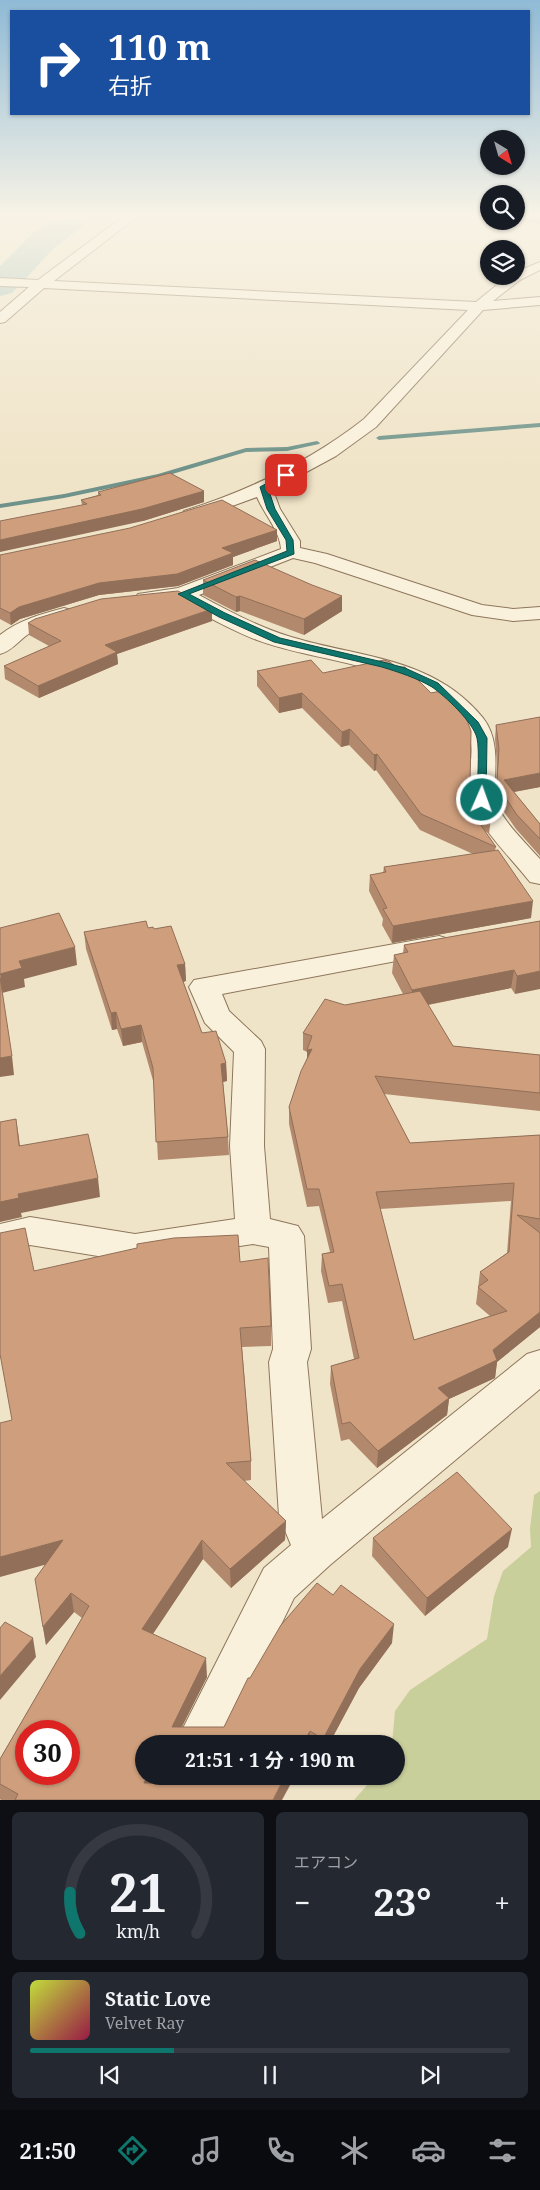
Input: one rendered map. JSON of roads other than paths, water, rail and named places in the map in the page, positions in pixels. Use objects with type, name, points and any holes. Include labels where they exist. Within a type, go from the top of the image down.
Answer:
[{"type":"street","points":[[0,319],[19,300]]},
{"type":"street","points":[[358,300],[479,306],[540,301]]},
{"type":"street","points":[[173,520],[201,512],[264,487],[316,460],[355,436],[370,423],[485,300]]},
{"type":"street","points":[[264,487],[271,509],[290,540],[291,552]]},
{"type":"street","points":[[128,600],[182,594],[291,552],[320,558],[479,611],[513,615],[540,613]]},
{"type":"street","points":[[182,594],[277,640],[402,670],[435,685],[449,696],[475,724],[482,738],[482,800],[496,821],[540,876]]},
{"type":"street","points":[[0,647],[14,633],[28,624],[82,608]]},
{"type":"street","points":[[253,1230],[247,1146],[250,1049],[216,1016],[204,988],[463,940]]},
{"type":"street","points":[[0,1238],[30,1231],[135,1248],[253,1230],[286,1236],[292,1349],[288,1362],[300,1516],[315,1551]]},
{"type":"street","points":[[203,1735],[279,1583],[315,1551],[540,1366]]},
{"type":"street","points":[[172,1800],[179,1785]]},
{"type":"waterway","points":[[379,438],[540,425]]},
{"type":"waterway","points":[[0,506],[64,496],[159,476],[246,450],[287,449],[317,443]]}]
